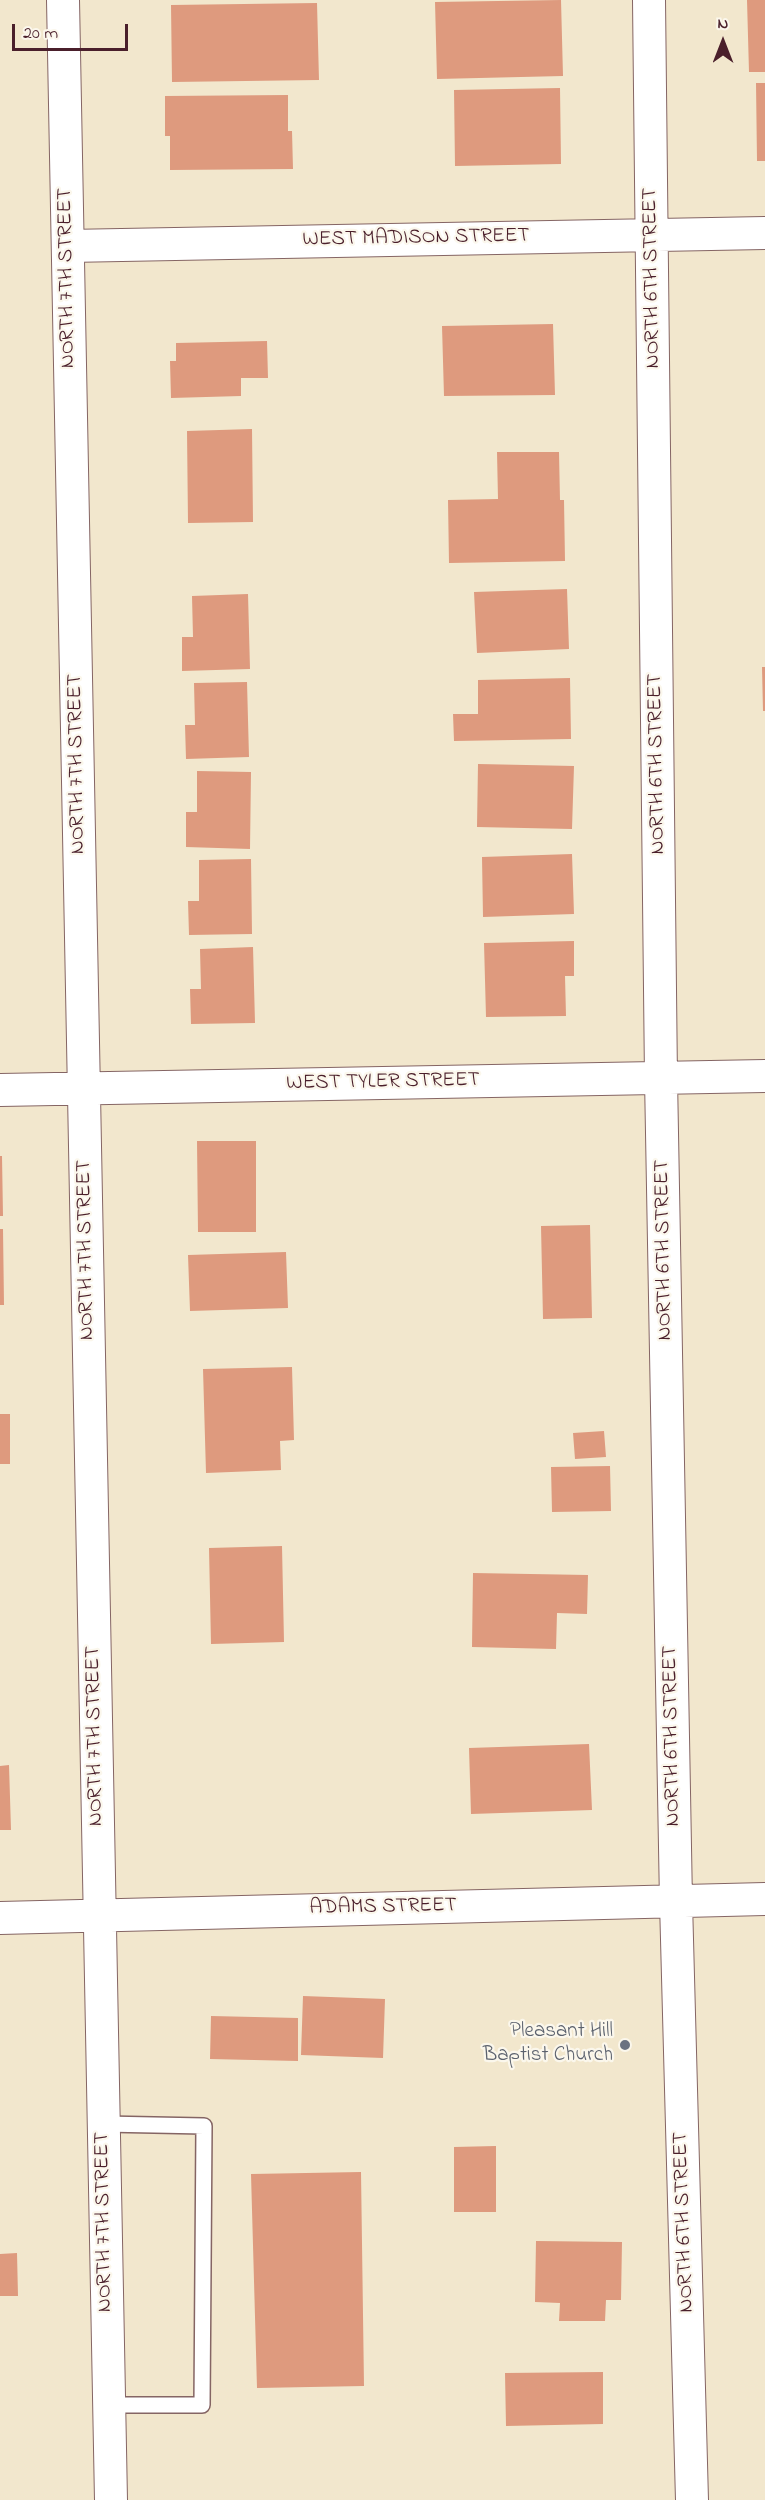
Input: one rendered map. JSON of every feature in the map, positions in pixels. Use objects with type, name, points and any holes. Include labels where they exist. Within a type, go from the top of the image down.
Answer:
[{"type":"street","name":"NORTH 7TH STREET","points":[[63,0],[111,2500]]},
{"type":"street","name":"NORTH 6TH STREET","points":[[649,0],[661,1078],[676,1902],[692,2500]]},
{"type":"street","name":"WEST MADISON STREET","points":[[68,246],[765,233]]},
{"type":"street","name":"WEST TYLER STREET","points":[[0,1090],[765,1076]]},
{"type":"street","name":"ADAMS STREET","points":[[0,1918],[765,1899]]},
{"type":"lane","points":[[104,2124],[204,2126],[202,2405],[109,2405]]},
{"type":"building","points":[[561,0],[563,76],[437,79],[435,2]]},
{"type":"building","points":[[747,0],[765,0],[765,72],[749,72]]},
{"type":"building","points":[[317,3],[319,80],[172,82],[171,5]]},
{"type":"building","points":[[756,83],[765,83],[765,161],[757,161]]},
{"type":"building","points":[[560,88],[561,164],[455,166],[454,90]]},
{"type":"building","points":[[288,95],[288,131],[292,131],[293,169],[170,170],[170,136],[165,136],[165,96]]},
{"type":"building","points":[[553,324],[555,395],[444,396],[442,326]]},
{"type":"building","points":[[267,341],[268,378],[241,378],[241,396],[171,398],[170,361],[176,361],[176,343]]},
{"type":"building","points":[[252,429],[253,522],[188,523],[187,431]]},
{"type":"building","points":[[497,452],[559,452],[560,500],[564,500],[565,561],[449,563],[448,500],[498,499]]},
{"type":"building","points":[[567,589],[569,649],[477,653],[474,592]]},
{"type":"building","points":[[248,594],[250,669],[182,671],[182,637],[193,637],[192,596]]},
{"type":"building","points":[[762,667],[765,667],[765,711],[763,711]]},
{"type":"building","points":[[570,678],[571,739],[454,741],[453,714],[478,714],[478,680]]},
{"type":"building","points":[[247,682],[249,757],[186,759],[185,725],[195,725],[194,683]]},
{"type":"building","points":[[478,764],[574,766],[572,829],[477,827]]},
{"type":"building","points":[[197,771],[251,772],[250,849],[186,847],[186,812],[197,812]]},
{"type":"building","points":[[572,854],[574,914],[483,917],[482,857]]},
{"type":"building","points":[[251,859],[252,934],[189,935],[188,901],[199,901],[199,860]]},
{"type":"building","points":[[574,941],[574,976],[565,976],[566,1016],[486,1017],[484,943]]},
{"type":"building","points":[[253,947],[255,1023],[191,1024],[190,989],[201,989],[200,949]]},
{"type":"building","points":[[197,1141],[256,1141],[256,1232],[198,1232]]},
{"type":"building","points":[[0,1156],[2,1156],[3,1216],[0,1216]]},
{"type":"building","points":[[590,1225],[592,1318],[543,1319],[541,1226]]},
{"type":"building","points":[[0,1229],[3,1229],[4,1305],[0,1305]]},
{"type":"building","points":[[286,1252],[288,1308],[190,1311],[188,1255]]},
{"type":"building","points":[[292,1367],[294,1440],[280,1441],[281,1470],[206,1473],[203,1369]]},
{"type":"building","points":[[0,1414],[10,1414],[10,1464],[0,1464]]},
{"type":"building","points":[[604,1431],[606,1457],[575,1459],[573,1433]]},
{"type":"building","points":[[610,1466],[611,1511],[552,1512],[551,1467]]},
{"type":"building","points":[[282,1546],[284,1642],[211,1644],[209,1548]]},
{"type":"building","points":[[473,1573],[588,1575],[587,1614],[557,1613],[556,1649],[472,1647]]},
{"type":"building","points":[[589,1744],[592,1810],[471,1814],[469,1748]]},
{"type":"building","points":[[9,1765],[11,1830],[0,1830],[0,1766]]},
{"type":"building","points":[[303,1996],[385,1999],[383,2058],[301,2055]]},
{"type":"building","points":[[211,2016],[298,2018],[298,2061],[210,2059]]},
{"type":"building","points":[[496,2146],[496,2212],[454,2212],[454,2147]]},
{"type":"building","points":[[361,2172],[364,2386],[257,2388],[251,2174]]},
{"type":"building","points":[[536,2241],[622,2242],[621,2300],[606,2300],[605,2321],[559,2321],[560,2303],[535,2302]]},
{"type":"building","points":[[17,2253],[18,2296],[0,2296],[0,2254]]},
{"type":"building","points":[[603,2372],[603,2424],[506,2426],[505,2373]]},
{"type":"place","name":"Pleasant Hill Baptist Church","points":[[625,2045]]}]
